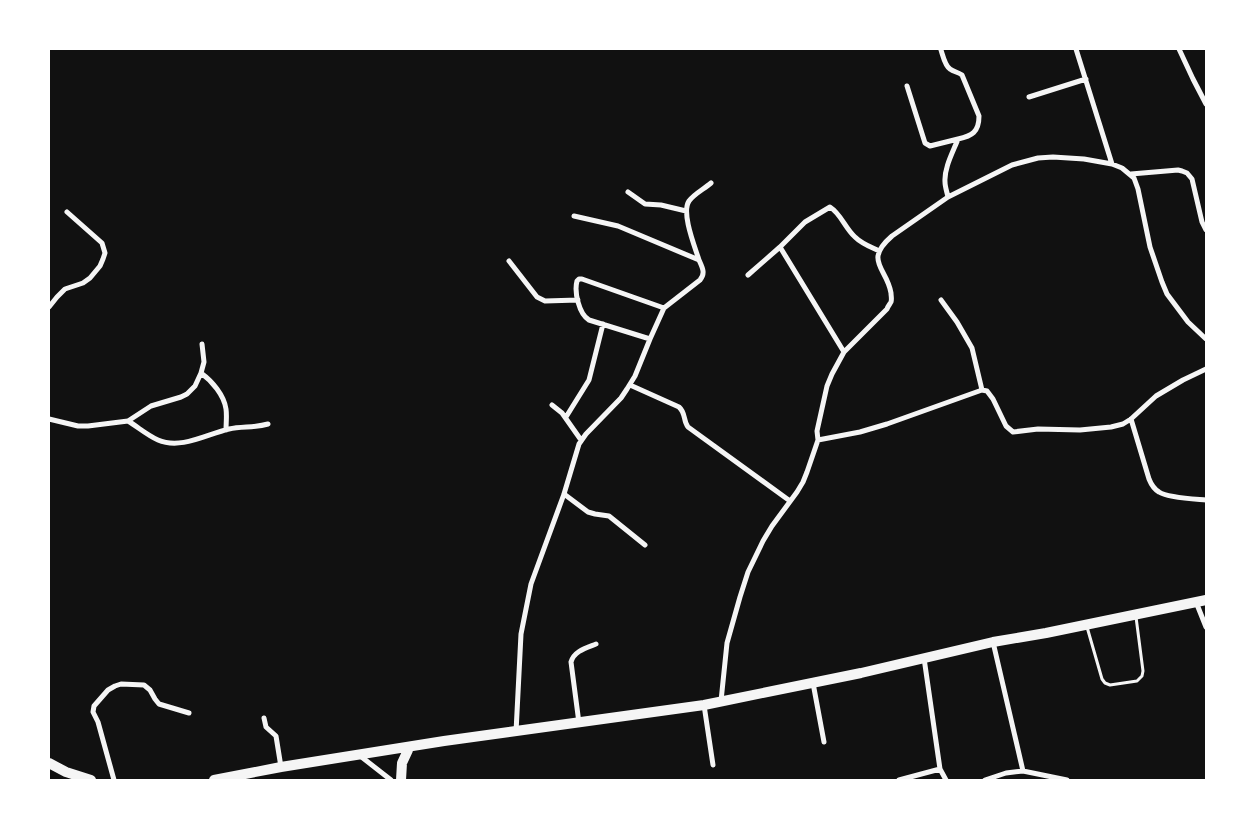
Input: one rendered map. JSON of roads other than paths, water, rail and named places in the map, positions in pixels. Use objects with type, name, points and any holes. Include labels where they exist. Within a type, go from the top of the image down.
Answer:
[{"type":"highway","points":[[214,780],[281,767],[444,741],[721,702],[861,673],[993,642],[1201,601]]},
{"type":"highway","points":[[401,780],[402,763],[409,748]]},
{"type":"highway","points":[[49,763],[66,772],[91,780]]},
{"type":"street","points":[[1076,49],[1112,164]]},
{"type":"street","points":[[1180,49],[1206,104]]},
{"type":"street","points":[[907,86],[924,143],[930,146],[958,140],[974,133],[979,122],[979,116],[962,75],[947,66],[941,50]]},
{"type":"street","points":[[1029,98],[1086,80]]},
{"type":"street","points":[[948,197],[945,175],[958,140]]},
{"type":"street","points":[[721,702],[728,643],[748,572],[772,526],[803,482],[818,440],[817,431],[827,386],[832,374],[844,352],[887,309],[891,302],[890,288],[878,265],[878,257],[886,241],[892,236],[948,197],[1003,169],[1038,158],[1084,159],[1112,164],[1122,168],[1134,178],[1150,247],[1167,294],[1188,322],[1206,339]]},
{"type":"street","points":[[1131,174],[1178,170],[1187,173],[1192,179],[1202,222],[1206,230]]},
{"type":"street","points":[[516,732],[520,650],[531,584],[564,494],[581,440],[621,398],[630,384],[664,308],[703,277],[704,273],[688,225],[686,206],[689,200],[711,183]]},
{"type":"street","points":[[628,192],[645,204],[661,205],[686,211]]},
{"type":"street","points":[[748,275],[805,222],[830,207],[836,211],[855,238],[880,251]]},
{"type":"street","points":[[49,307],[66,289],[83,283],[90,278],[100,266],[105,253],[98,238],[67,212]]},
{"type":"street","points":[[574,216],[618,226],[699,260]]},
{"type":"street","points":[[780,247],[844,352]]},
{"type":"street","points":[[509,261],[540,300],[578,300]]},
{"type":"street","points":[[650,339],[585,317],[578,300],[577,281],[580,279],[664,308]]},
{"type":"street","points":[[941,300],[972,348],[982,390]]},
{"type":"street","points":[[566,417],[589,380],[603,324]]},
{"type":"street","points":[[49,419],[78,426],[128,421],[156,404],[181,397],[195,386],[201,373],[204,362],[202,344]]},
{"type":"street","points":[[818,440],[860,432],[887,424],[982,390],[987,391],[993,399],[1006,426],[1013,432],[1111,427],[1132,419],[1156,396],[1206,369]]},
{"type":"street","points":[[201,373],[212,382],[224,404],[226,409],[226,430]]},
{"type":"street","points":[[630,384],[679,407],[684,414],[686,426],[790,502]]},
{"type":"street","points":[[552,405],[566,417],[581,440]]},
{"type":"street","points":[[1132,419],[1148,479],[1152,485],[1162,494],[1206,500]]},
{"type":"street","points":[[128,421],[164,442],[195,440],[232,428],[268,424]]},
{"type":"street","points":[[564,494],[588,512],[610,516],[645,545]]},
{"type":"street","points":[[1201,601],[1206,627]]},
{"type":"street","points":[[993,642],[1023,771]]},
{"type":"street","points":[[579,723],[571,662],[572,657],[577,652],[596,644]]},
{"type":"street","points":[[924,658],[940,769],[946,780]]},
{"type":"street","points":[[813,682],[824,742]]},
{"type":"street","points":[[114,780],[98,722],[93,712],[94,706],[108,690],[121,684],[144,685],[150,690],[159,704],[189,713]]},
{"type":"street","points":[[704,705],[713,765]]},
{"type":"street","points":[[264,718],[266,727],[276,736],[281,767]]},
{"type":"street","points":[[359,755],[390,780]]},
{"type":"street","points":[[899,780],[940,769]]},
{"type":"street","points":[[985,780],[1006,773],[1023,771],[1040,778],[1067,780]]},
{"type":"lane","points":[[1087,624],[1103,682],[1110,685],[1137,681],[1142,676],[1143,671],[1135,614]]}]
